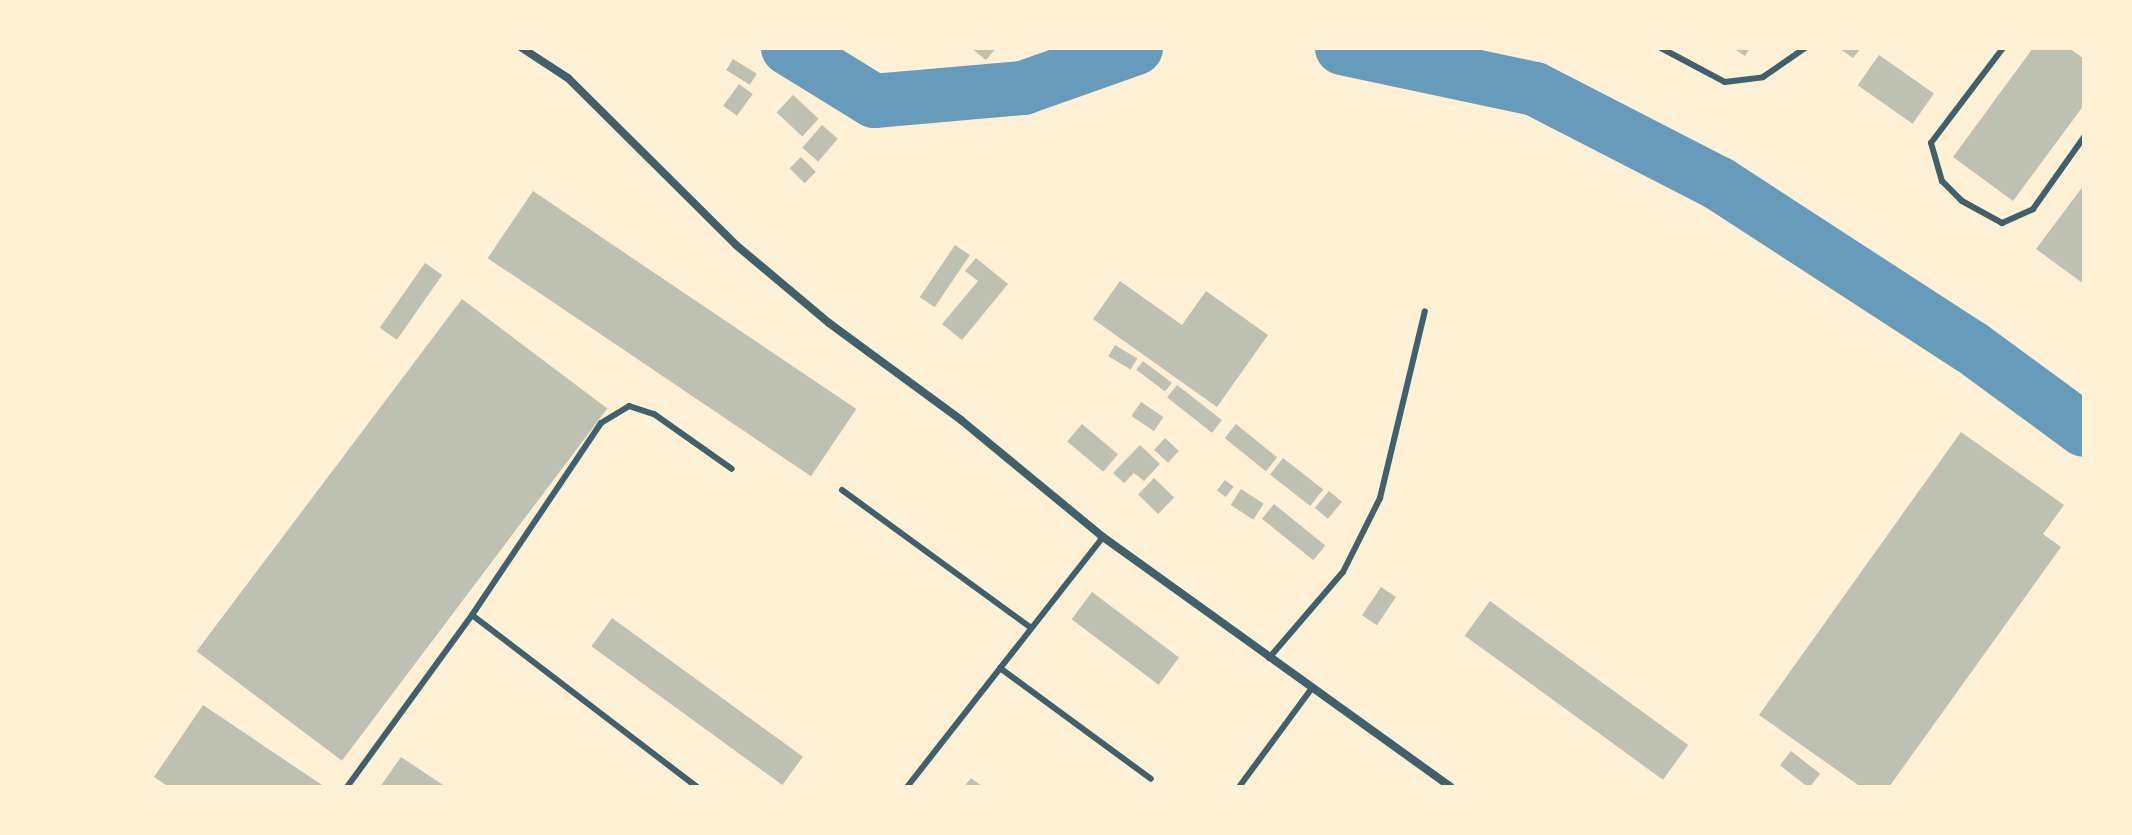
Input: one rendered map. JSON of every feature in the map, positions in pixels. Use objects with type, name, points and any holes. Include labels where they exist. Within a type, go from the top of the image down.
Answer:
[{"type":"street","points":[[522,48],[568,78],[736,245],[1103,537],[1451,787]]},
{"type":"lane","points":[[1661,48],[1725,82],[1763,77],[1805,48]]},
{"type":"lane","points":[[2003,48],[1931,143],[1942,181],[1962,201],[2002,223],[2033,209],[2084,137]]},
{"type":"lane","points":[[1269,658],[1343,572],[1380,498],[1425,311]]},
{"type":"lane","points":[[347,787],[472,615],[601,423],[629,406],[654,414],[732,469]]},
{"type":"lane","points":[[842,490],[1031,628]]},
{"type":"lane","points":[[907,787],[1103,537]]},
{"type":"lane","points":[[472,615],[697,787]]},
{"type":"lane","points":[[1000,668],[1151,779]]},
{"type":"lane","points":[[1239,787],[1312,688]]},
{"type":"building","points":[[971,48],[996,48],[986,60]]},
{"type":"building","points":[[1733,48],[1750,48],[1745,56]]},
{"type":"building","points":[[1839,48],[1861,48],[1853,58]]},
{"type":"building","points":[[2033,48],[2069,48],[2084,59],[2084,105],[2013,201],[1953,157]]},
{"type":"building","points":[[1879,55],[1934,93],[1913,124],[1858,85]]},
{"type":"building","points":[[733,59],[757,74],[750,85],[726,70]]},
{"type":"building","points":[[739,84],[753,94],[737,116],[723,106]]},
{"type":"building","points":[[793,95],[819,119],[802,136],[777,113]]},
{"type":"building","points":[[822,125],[838,139],[818,161],[802,148]]},
{"type":"building","points":[[801,157],[816,172],[805,183],[790,168]]},
{"type":"building","points":[[2084,185],[2084,284],[2036,249]]},
{"type":"building","points":[[533,191],[856,409],[811,476],[488,258]]},
{"type":"building","points":[[955,245],[970,255],[935,307],[920,297]]},
{"type":"building","points":[[976,258],[1008,284],[962,340],[942,324],[978,281],[965,271]]},
{"type":"building","points":[[425,263],[442,275],[397,340],[380,328]]},
{"type":"building","points":[[1120,281],[1182,325],[1206,291],[1268,335],[1217,407],[1093,319]]},
{"type":"building","points":[[462,299],[607,409],[342,761],[197,651]]},
{"type":"building","points":[[1115,345],[1137,358],[1131,370],[1108,356]]},
{"type":"building","points":[[1143,361],[1172,383],[1165,391],[1136,370]]},
{"type":"building","points":[[1177,385],[1222,420],[1212,433],[1167,398]]},
{"type":"building","points":[[1141,402],[1163,417],[1154,431],[1131,416]]},
{"type":"building","points":[[1082,424],[1118,454],[1103,472],[1067,442]]},
{"type":"building","points":[[1236,424],[1277,457],[1266,471],[1225,438]]},
{"type":"building","points":[[1961,432],[2064,505],[2043,534],[2061,547],[1889,787],[1861,787],[1759,715]]},
{"type":"building","points":[[1165,438],[1179,451],[1168,463],[1154,450]]},
{"type":"building","points":[[1140,445],[1160,464],[1144,481],[1134,473],[1124,483],[1113,473]]},
{"type":"building","points":[[1283,458],[1323,489],[1310,506],[1270,475]]},
{"type":"building","points":[[1154,478],[1174,497],[1158,514],[1138,495]]},
{"type":"building","points":[[1225,480],[1234,487],[1226,497],[1217,490]]},
{"type":"building","points":[[1241,489],[1264,504],[1253,520],[1231,505]]},
{"type":"building","points":[[1329,491],[1342,502],[1328,519],[1315,508]]},
{"type":"building","points":[[1274,504],[1325,546],[1313,560],[1262,519]]},
{"type":"building","points":[[1381,587],[1396,597],[1377,625],[1362,615]]},
{"type":"building","points":[[1092,592],[1179,658],[1159,685],[1072,619]]},
{"type":"building","points":[[1490,601],[1688,745],[1663,780],[1465,636]]},
{"type":"building","points":[[612,618],[803,757],[782,785],[591,646]]},
{"type":"building","points":[[203,705],[325,787],[169,787],[154,777]]},
{"type":"building","points":[[1791,751],[1820,774],[1808,787],[1780,765]]},
{"type":"building","points":[[401,757],[446,787],[380,787]]},
{"type":"building","points":[[971,778],[983,787],[964,787]]},
{"type":"waterway","points":[[788,48],[874,101],[1023,88],[1136,48]]},
{"type":"waterway","points":[[1342,48],[1535,89],[1718,183],[1971,347],[2084,430]]}]
